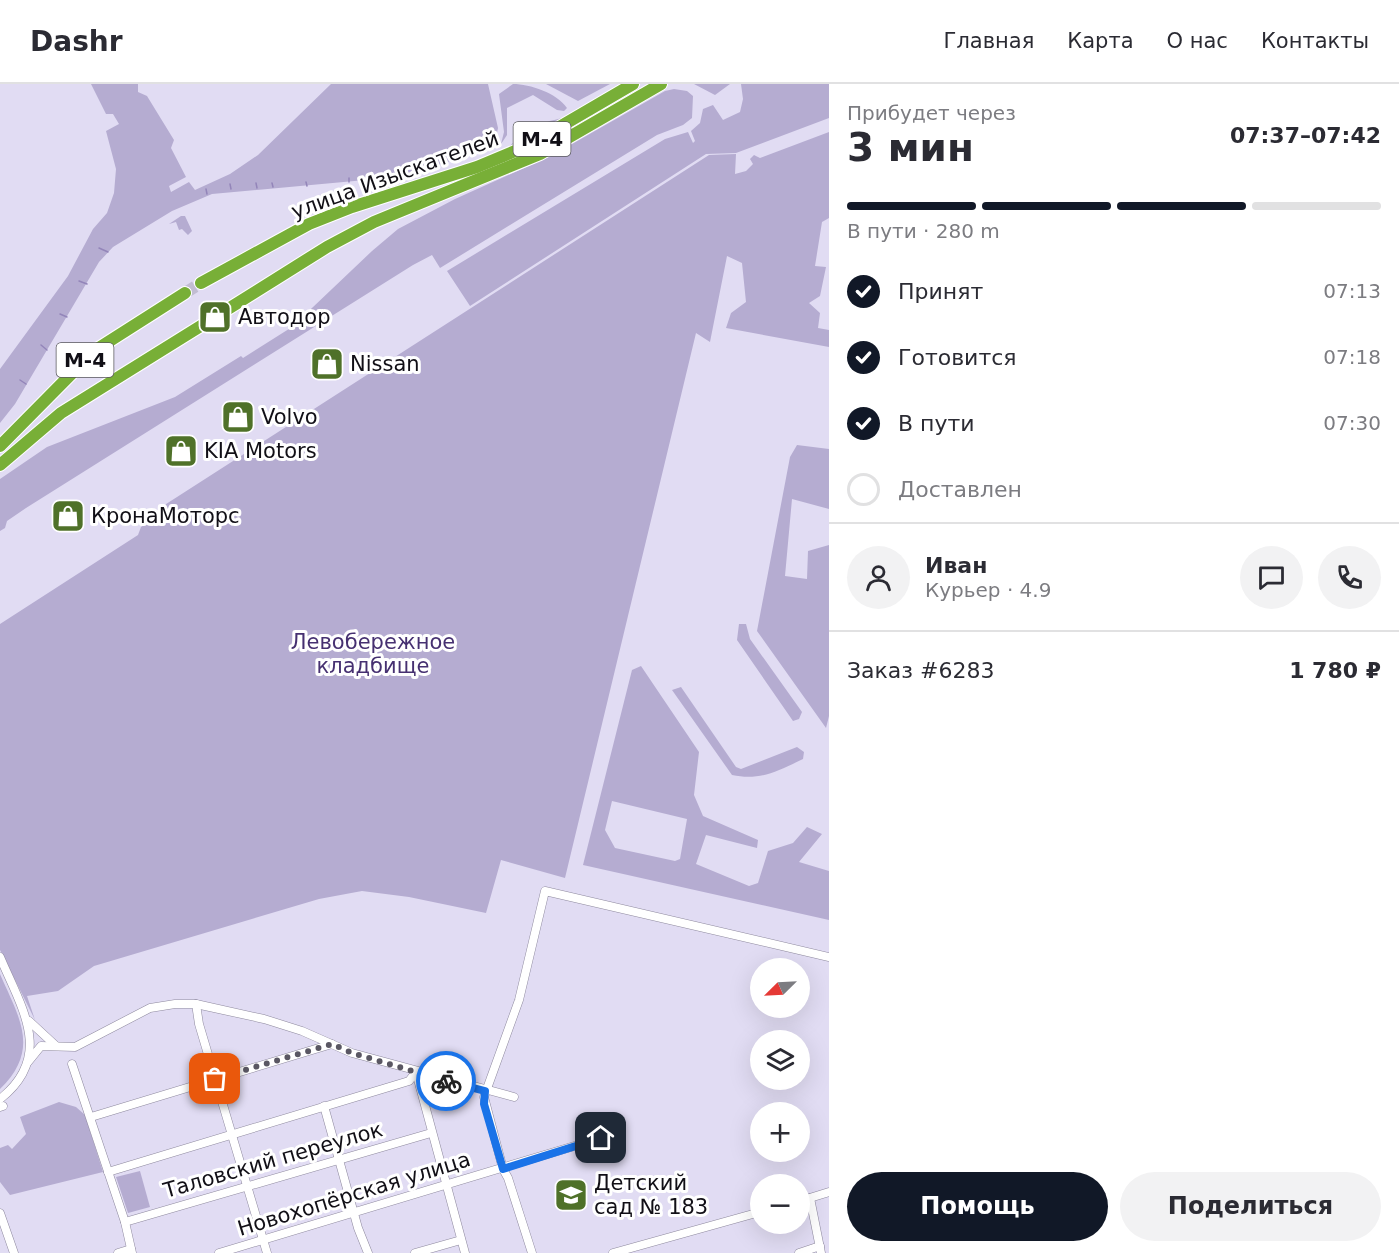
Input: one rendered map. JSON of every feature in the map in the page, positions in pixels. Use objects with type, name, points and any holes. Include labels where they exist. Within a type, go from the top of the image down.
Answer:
[{"type":"highway","name":"улица Изыскателей","points":[[201,283],[309,224],[352,207],[477,167],[527,146],[633,84]]},
{"type":"highway","name":"улица Изыскателей","points":[[220,314],[327,247],[374,222],[540,154],[661,84]]},
{"type":"highway","name":"М-4","points":[[0,446],[94,351],[185,292]]},
{"type":"highway","name":"М-4","points":[[0,465],[68,408],[204,324]]},
{"type":"street","points":[[532,1253],[503,1169],[484,1104],[485,1091],[519,1000],[545,891],[829,957]]},
{"type":"street","points":[[0,957],[24,1012],[31,1038],[27,1062]]},
{"type":"street","points":[[1,1104],[17,1082],[27,1062],[41,1046],[75,1047],[150,1008],[175,1004],[196,1004],[264,1019],[302,1031],[352,1053],[485,1091],[514,1097]]},
{"type":"street","points":[[196,1004],[215,1079],[267,1253]]},
{"type":"street","points":[[24,1012],[37,1030],[56,1046]]},
{"type":"street","points":[[91,1117],[332,1044]]},
{"type":"street","points":[[72,1064],[125,1222],[131,1251],[118,1253]]},
{"type":"street","points":[[108,1172],[410,1081],[416,1072]]},
{"type":"street","points":[[416,1072],[465,1253]]},
{"type":"street","points":[[324,1106],[368,1253]]},
{"type":"street","name":"Таловский переулок","points":[[125,1222],[431,1133]]},
{"type":"street","name":"Новохопёрская улица","points":[[219,1253],[601,1138]]},
{"type":"street","points":[[799,1253],[820,1250],[810,1198],[829,1192]]},
{"type":"street","points":[[0,1213],[15,1253]]},
{"type":"street","points":[[613,1253],[750,1215]]},
{"type":"street","points":[[415,1253],[461,1240]]},
{"type":"green space","points":[[91,84],[138,84],[138,92],[147,96],[174,140],[171,148],[186,177],[169,186],[171,192],[189,182],[195,190],[230,174],[258,155],[331,84],[488,84],[498,128],[495,142],[488,148],[430,168],[387,178],[212,194],[172,211],[113,247],[99,262],[15,404],[0,423],[0,369],[68,276],[93,229],[107,213],[114,193],[116,169],[106,131],[119,124],[113,114],[106,114]]},
{"type":"green space","points":[[513,84],[543,90],[557,98],[567,108],[564,111],[557,110],[533,95],[507,108],[507,135],[501,144],[504,132],[499,94]]},
{"type":"green space","points":[[546,84],[610,84],[578,101]]},
{"type":"green space","points":[[694,84],[730,84],[715,95]]},
{"type":"green space","points":[[741,84],[829,84],[829,118],[736,153],[706,154],[470,306],[447,271],[665,139],[688,132],[693,143],[695,141],[691,131],[700,123],[703,109],[713,105],[723,120],[740,112],[743,99]]},
{"type":"green space","points":[[674,89],[687,91],[693,96],[692,118],[683,125],[657,135],[440,268],[432,255],[413,265],[26,508],[7,521],[5,528],[0,531],[0,479],[47,447],[175,397],[292,327],[398,229],[455,199],[551,156],[665,91]]},
{"type":"green space","points":[[567,117],[544,132],[508,148],[534,127]]},
{"type":"green space","name":"Левобережное кладбище","points":[[829,132],[829,218],[822,222],[815,266],[826,267],[820,296],[809,303],[820,313],[818,328],[829,330],[829,347],[726,328],[731,313],[746,302],[742,263],[727,256],[710,342],[696,333],[565,878],[501,860],[486,913],[409,897],[362,891],[319,899],[94,966],[58,991],[27,996],[35,1020],[0,950],[0,624],[138,535],[141,527],[166,510],[163,506],[709,155],[736,154],[735,174],[746,171],[753,164],[750,159],[754,155],[760,158]]},
{"type":"green space","points":[[185,216],[192,231],[188,235],[182,229],[179,230],[176,222],[169,224]]},
{"type":"green space","points":[[797,445],[829,449],[829,509],[792,499],[785,576],[807,579],[808,551],[829,545],[829,716],[826,728],[757,631],[790,457]]},
{"type":"green space","points":[[739,624],[746,624],[750,639],[802,712],[799,719],[793,721],[737,640]]},
{"type":"green space","points":[[641,666],[699,752],[694,795],[703,816],[758,840],[757,848],[706,835],[696,864],[749,886],[758,883],[768,851],[793,843],[807,827],[822,834],[799,862],[829,871],[829,920],[583,865],[632,670]],"holes":[[[612,801],[687,819],[680,859],[675,861],[615,848],[605,830]]]},
{"type":"green space","points":[[681,687],[736,767],[741,769],[797,747],[804,752],[803,759],[760,776],[732,775],[672,690]]},
{"type":"green space","points":[[0,974],[19,1019],[23,1047],[13,1074],[0,1089]]},
{"type":"green space","points":[[59,1102],[76,1107],[85,1115],[103,1172],[10,1195],[0,1182],[0,1148],[8,1145],[12,1149],[26,1134],[20,1117]]},
{"type":"green space","points":[[140,1171],[150,1207],[128,1213],[116,1177]]},
{"type":"waterway","points":[[483,143],[487,148]]},
{"type":"waterway","points":[[428,163],[432,168]]},
{"type":"waterway","points":[[390,172],[391,177]]},
{"type":"waterway","points":[[306,182],[307,186]]},
{"type":"waterway","points":[[256,183],[257,188]]},
{"type":"waterway","points":[[272,183],[273,187]]},
{"type":"waterway","points":[[230,184],[231,189]]},
{"type":"waterway","points":[[206,189],[207,194]]},
{"type":"waterway","points":[[99,248],[108,252]]},
{"type":"waterway","points":[[79,281],[87,284]]},
{"type":"waterway","points":[[60,314],[67,317]]},
{"type":"waterway","points":[[41,345],[47,350]]},
{"type":"waterway","points":[[20,380],[26,384]]},
{"type":"tunnel","points":[[185,293],[201,283]]},
{"type":"way so far","points":[[215,1079],[332,1044],[352,1053],[446,1081]]},
{"type":"place","name":"Автодор","points":[[215,317]]},
{"type":"place","name":"Nissan","points":[[327,364]]},
{"type":"place","name":"Volvo","points":[[238,417]]},
{"type":"place","name":"KIA Motors","points":[[181,451]]},
{"type":"place","name":"КронаМоторс","points":[[68,516]]},
{"type":"place","name":"Детский сад № 183","points":[[571,1195]]},
{"type":"route","points":[[446,1081],[485,1091],[484,1104],[503,1169],[601,1138]]}]
